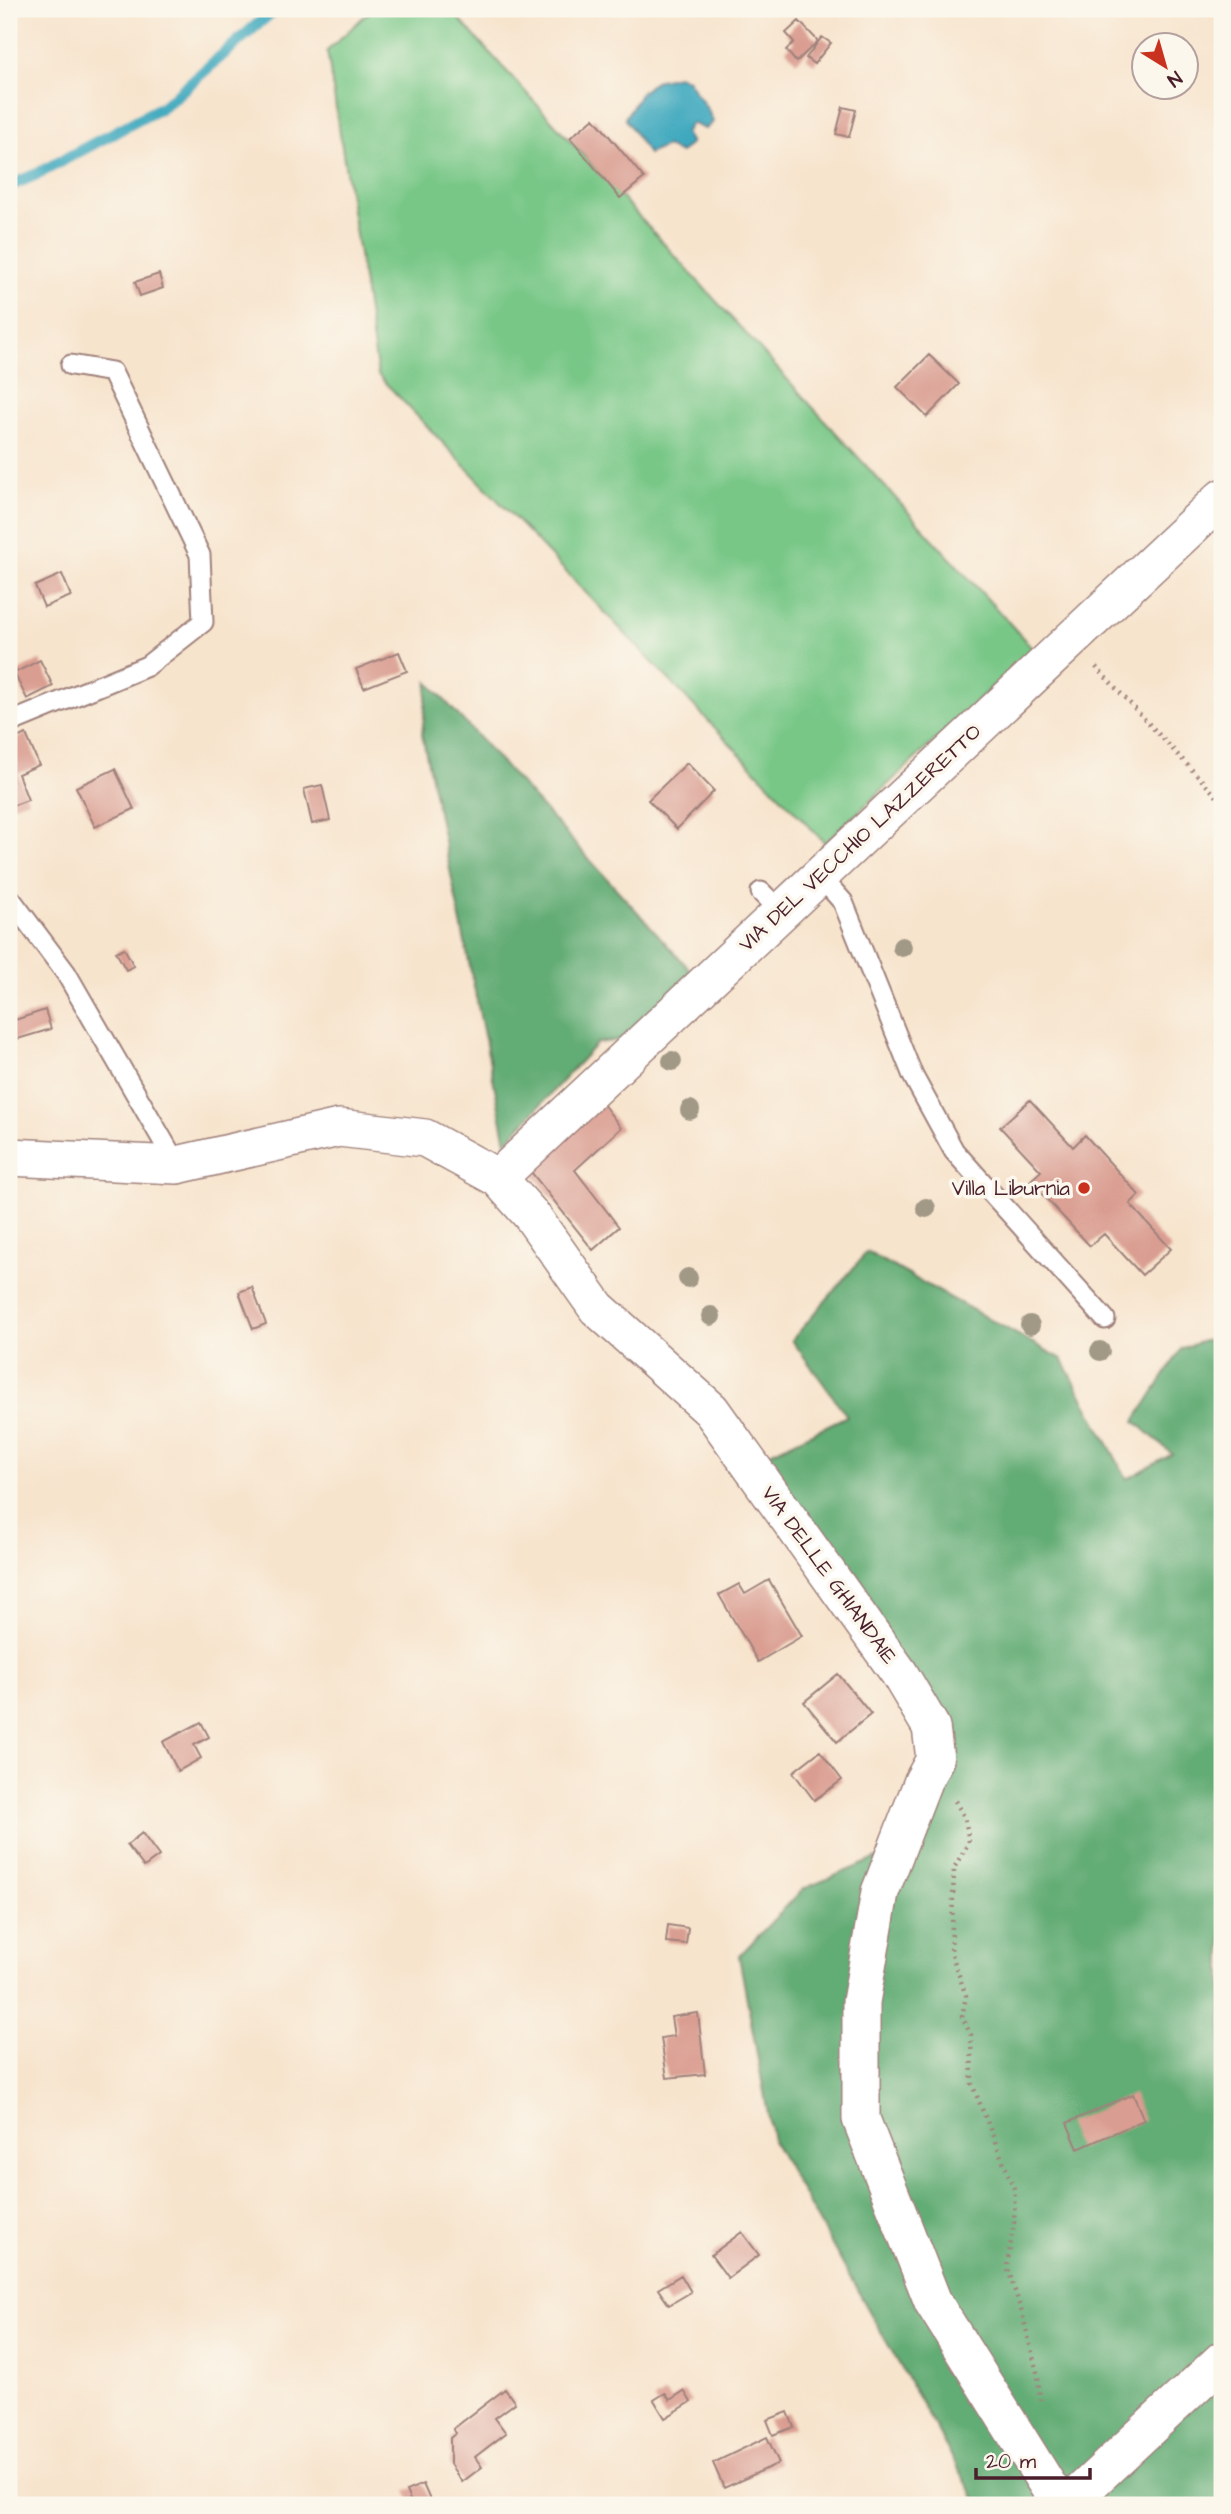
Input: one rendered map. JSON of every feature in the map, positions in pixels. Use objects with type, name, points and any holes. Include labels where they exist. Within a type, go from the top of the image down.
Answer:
[{"type":"street","name":"VIA DEL VECCHIO LAZZERETTO","points":[[498,1178],[771,902],[819,876],[1222,498]]},
{"type":"street","name":"VIA DELLE GHIANDAIE","points":[[9,1157],[177,1165],[339,1128],[425,1138],[498,1178],[532,1216],[597,1308],[711,1410],[899,1673],[931,1727],[935,1759],[923,1781],[880,1892],[861,2002],[861,2119],[933,2302],[1060,2505]]},
{"type":"street","points":[[1067,2505],[1222,2360]]},
{"type":"lane","points":[[9,723],[147,666],[202,621],[200,555],[112,372],[71,365]]},
{"type":"lane","points":[[819,876],[843,902],[913,1076],[954,1151],[1105,1319]]},
{"type":"lane","points":[[9,897],[66,973],[177,1165]]},
{"type":"path","points":[[1070,639],[1222,802]]},
{"type":"path","points":[[953,1799],[965,1818],[969,1842],[954,1868],[951,1952],[966,1996],[962,2017],[971,2035],[972,2084],[1015,2191],[1014,2223],[1007,2266],[1038,2376],[1041,2408]]},
{"type":"green space","points":[[372,9],[450,9],[1033,649],[825,843],[378,375],[327,51]]},
{"type":"green space","points":[[428,682],[692,972],[629,1039],[597,1043],[506,1142],[422,734]]},
{"type":"green space","points":[[867,1252],[1062,1359],[1127,1479],[1172,1454],[1135,1421],[1182,1348],[1210,1339],[1222,1348],[1222,2505],[979,2505],[773,2141],[739,1956],[803,1889],[885,1855],[944,1795],[934,1719],[764,1456],[847,1416],[792,1340]]},
{"type":"water","points":[[678,76],[688,80],[713,122],[705,129],[691,123],[685,133],[691,143],[680,153],[666,146],[648,154],[625,118],[641,93],[655,81]]},
{"type":"building","points":[[799,21],[818,41],[796,62],[786,50],[794,42],[786,33]]},
{"type":"building","points":[[822,37],[831,43],[814,64],[806,58]]},
{"type":"building","points":[[843,107],[856,110],[849,137],[836,134]]},
{"type":"building","points":[[594,118],[644,178],[620,198],[570,138]]},
{"type":"building","points":[[159,274],[163,288],[140,296],[135,282]]},
{"type":"building","points":[[929,355],[959,384],[927,417],[897,387]]},
{"type":"building","points":[[62,574],[71,596],[44,607],[35,586]]},
{"type":"building","points":[[399,652],[407,671],[364,688],[356,669]]},
{"type":"building","points":[[40,660],[53,686],[27,699],[14,673]]},
{"type":"building","points":[[26,734],[39,765],[18,774],[28,800],[9,807],[9,741]]},
{"type":"building","points":[[687,763],[714,791],[677,829],[648,800]]},
{"type":"building","points":[[115,769],[134,809],[95,827],[76,787]]},
{"type":"building","points":[[322,785],[330,820],[312,824],[304,789]]},
{"type":"building","points":[[124,948],[134,966],[126,970],[116,952]]},
{"type":"building","points":[[45,1010],[51,1029],[11,1041],[9,1022]]},
{"type":"building","points":[[600,1100],[621,1128],[575,1170],[619,1227],[593,1250],[528,1168]]},
{"type":"building","name":"Villa Liburnia","points":[[1030,1100],[1073,1147],[1085,1135],[1139,1195],[1130,1204],[1171,1249],[1142,1275],[1104,1234],[1090,1246],[1030,1181],[1041,1171],[1000,1127]]},
{"type":"building","points":[[252,1287],[266,1324],[253,1329],[239,1292]]},
{"type":"building","points":[[769,1580],[802,1636],[758,1662],[719,1595],[739,1584],[745,1594]]},
{"type":"building","points":[[838,1674],[871,1714],[837,1742],[804,1702]]},
{"type":"building","points":[[201,1722],[209,1737],[194,1745],[201,1758],[178,1771],[163,1742]]},
{"type":"building","points":[[820,1751],[842,1780],[814,1800],[793,1772]]},
{"type":"building","points":[[142,1833],[159,1856],[144,1867],[127,1845]]},
{"type":"building","points":[[668,1925],[688,1928],[686,1944],[666,1942]]},
{"type":"building","points":[[698,2013],[705,2074],[667,2078],[661,2038],[674,2036],[671,2017]]},
{"type":"building","points":[[1133,2094],[1144,2120],[1078,2149],[1067,2123]]},
{"type":"building","points":[[742,2232],[759,2255],[728,2278],[711,2255]]},
{"type":"building","points":[[681,2275],[691,2292],[669,2305],[658,2289]]},
{"type":"building","points":[[505,2389],[515,2403],[495,2418],[506,2433],[475,2457],[482,2467],[462,2482],[450,2464],[450,2438],[456,2433],[453,2429]]},
{"type":"building","points":[[684,2391],[691,2402],[665,2418],[654,2400],[665,2393],[670,2400]]},
{"type":"building","points":[[788,2412],[794,2427],[773,2435],[767,2420]]},
{"type":"building","points":[[767,2437],[779,2463],[724,2488],[713,2463]]},
{"type":"building","points":[[423,2484],[430,2500],[412,2505],[406,2491]]},
{"type":"waterway","points":[[9,186],[37,174],[164,106],[275,9]]},
{"type":"place","name":"Villa Liburnia","points":[[1084,1188]]}]
